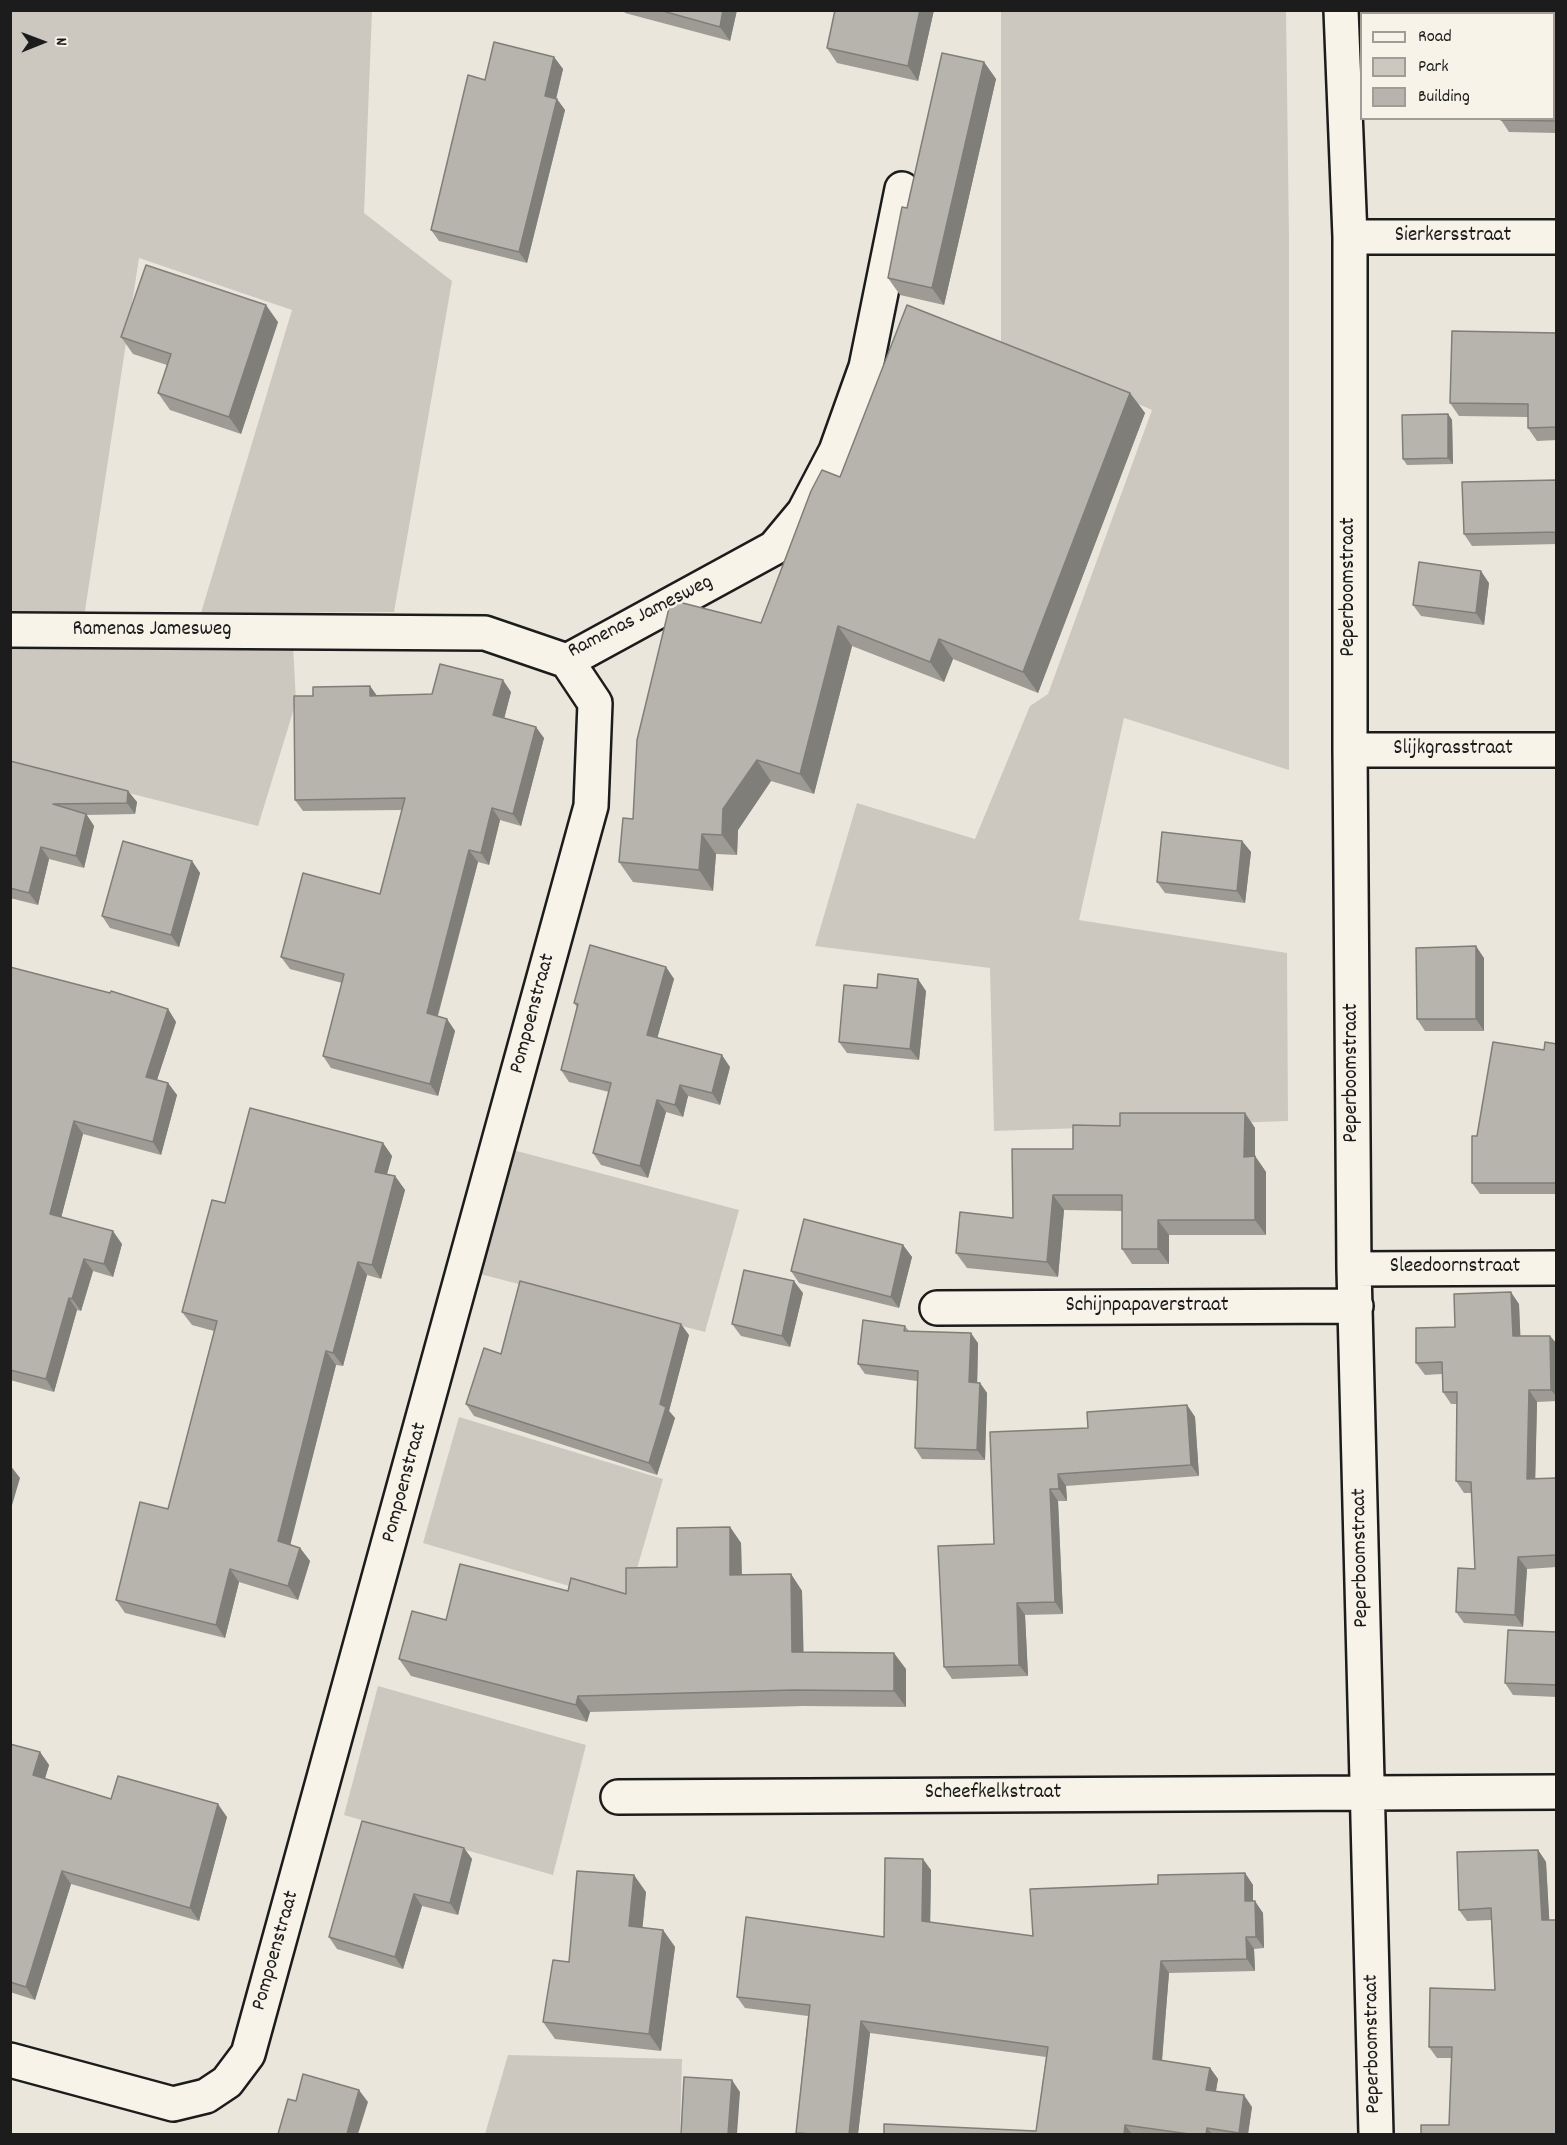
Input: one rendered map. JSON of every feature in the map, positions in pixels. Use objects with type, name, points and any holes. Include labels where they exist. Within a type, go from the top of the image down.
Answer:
[{"type":"street","name":"Peperboomstraat","points":[[1341,10],[1350,237],[1350,750],[1354,1269],[1376,2134]]},
{"type":"street","name":"Ramenas Jamesweg","points":[[10,630],[485,633],[567,661],[774,548],[804,512],[836,451],[866,367],[902,189]]},
{"type":"street","name":"Sierkersstraat","points":[[1350,237],[1557,237]]},
{"type":"street","name":"Pompoenstraat","points":[[10,2060],[173,2104],[207,2096],[227,2082],[248,2054],[591,806],[595,703],[567,661]]},
{"type":"street","name":"Slijkgrasstraat","points":[[1350,750],[1557,750]]},
{"type":"street","name":"Sleedoornstraat","points":[[1354,1269],[1557,1268]]},
{"type":"street","name":"Schijnpapaverstraat","points":[[937,1308],[1356,1306]]},
{"type":"street","name":"Scheefkelkstraat","points":[[618,1797],[1368,1791],[1557,1792]]},
{"type":"green space","points":[[11,11],[372,11],[364,213],[452,281],[394,612],[201,613],[292,310],[139,258],[84,617],[11,617]]},
{"type":"green space","points":[[1001,11],[1286,11],[1289,237],[1289,770],[1124,718],[1079,920],[1287,953],[1288,1121],[994,1131],[990,968],[815,946],[857,803],[975,839],[1030,706],[1048,694],[1152,410],[1001,345]]},
{"type":"green space","points":[[10,643],[293,644],[296,702],[258,826],[11,763]]},
{"type":"green space","points":[[513,1150],[739,1210],[705,1332],[476,1273]]},
{"type":"green space","points":[[459,1417],[663,1479],[627,1603],[423,1543]]},
{"type":"green space","points":[[378,1686],[586,1745],[553,1875],[344,1815]]},
{"type":"green space","points":[[508,2055],[682,2059],[680,2134],[485,2134]]},
{"type":"building","points":[[659,10],[723,10],[720,27]]},
{"type":"building","points":[[835,10],[920,10],[908,66],[827,48]]},
{"type":"building","points":[[494,42],[554,57],[545,96],[557,99],[519,252],[431,230],[468,75],[485,80]]},
{"type":"building","points":[[942,53],[984,62],[932,288],[888,278],[902,207],[907,208]]},
{"type":"building","points":[[1555,60],[1557,60],[1557,121],[1501,120],[1555,120]]},
{"type":"building","points":[[146,265],[266,305],[229,417],[158,393],[171,354],[121,337]]},
{"type":"building","points":[[907,305],[1130,393],[1023,672],[939,639],[930,662],[838,626],[800,774],[757,760],[723,809],[722,835],[702,834],[699,870],[619,862],[623,818],[633,819],[637,740],[671,600],[761,623],[811,491],[822,470],[840,477]]},
{"type":"building","points":[[1452,331],[1557,333],[1557,427],[1528,428],[1528,404],[1450,403]]},
{"type":"building","points":[[1448,414],[1448,458],[1403,459],[1402,415]]},
{"type":"building","points":[[1557,480],[1557,532],[1464,534],[1462,482]]},
{"type":"building","points":[[1419,562],[1481,571],[1476,613],[1413,605]]},
{"type":"building","points":[[440,664],[503,680],[493,715],[536,727],[513,814],[492,808],[481,853],[469,850],[427,1013],[447,1019],[430,1084],[323,1056],[344,974],[281,957],[303,873],[380,894],[405,798],[295,800],[294,696],[313,696],[313,687],[370,686],[370,696],[432,694]]},
{"type":"building","points":[[10,761],[128,791],[127,803],[53,804],[86,814],[76,856],[41,847],[29,893],[10,888]]},
{"type":"building","points":[[1162,832],[1242,841],[1237,891],[1157,882]]},
{"type":"building","points":[[123,841],[192,861],[171,935],[102,916]]},
{"type":"building","points":[[590,945],[666,967],[647,1035],[722,1055],[712,1093],[680,1085],[675,1105],[657,1100],[640,1166],[593,1153],[611,1083],[561,1070],[578,1004],[574,1003]]},
{"type":"building","points":[[1476,946],[1476,1019],[1417,1019],[1416,948]]},
{"type":"building","points":[[10,967],[110,993],[111,991],[168,1009],[146,1077],[168,1083],[153,1142],[74,1121],[50,1214],[113,1231],[104,1264],[84,1259],[72,1299],[69,1298],[46,1379],[10,1370]]},
{"type":"building","points":[[878,974],[918,979],[910,1049],[839,1042],[844,985],[877,988]]},
{"type":"building","points":[[1493,1042],[1544,1050],[1545,1042],[1557,1044],[1557,1183],[1472,1183],[1472,1136],[1477,1136]]},
{"type":"building","points":[[250,1108],[383,1143],[375,1172],[395,1176],[372,1265],[358,1262],[333,1353],[326,1351],[278,1541],[300,1548],[288,1586],[230,1569],[216,1625],[116,1600],[140,1502],[168,1509],[217,1321],[182,1312],[212,1200],[225,1203]]},
{"type":"building","points":[[1120,1113],[1245,1113],[1244,1157],[1255,1156],[1255,1220],[1158,1220],[1158,1249],[1122,1249],[1122,1195],[1053,1195],[1047,1262],[956,1253],[960,1212],[1013,1218],[1012,1149],[1073,1149],[1073,1125],[1120,1126]]},
{"type":"building","points":[[804,1219],[903,1245],[891,1297],[791,1271]]},
{"type":"building","points":[[744,1270],[794,1281],[782,1336],[732,1324]]},
{"type":"building","points":[[520,1281],[681,1324],[660,1404],[666,1407],[649,1463],[466,1404],[484,1348],[501,1354]]},
{"type":"building","points":[[1511,1292],[1513,1336],[1550,1336],[1551,1390],[1529,1390],[1527,1479],[1557,1478],[1557,1555],[1518,1557],[1515,1615],[1456,1612],[1458,1568],[1475,1569],[1471,1482],[1456,1481],[1457,1392],[1443,1392],[1442,1362],[1416,1363],[1416,1328],[1455,1327],[1454,1294]]},
{"type":"building","points":[[863,1320],[905,1326],[904,1331],[971,1333],[969,1382],[980,1383],[977,1450],[915,1448],[918,1371],[858,1364]]},
{"type":"building","points":[[1187,1405],[1191,1465],[1058,1474],[1059,1489],[1050,1489],[1055,1602],[1017,1603],[1019,1665],[944,1667],[938,1546],[994,1544],[990,1432],[1088,1428],[1087,1412]]},
{"type":"building","points":[[730,1527],[730,1575],[791,1574],[792,1652],[894,1653],[894,1691],[793,1690],[578,1696],[576,1705],[399,1659],[412,1611],[446,1620],[460,1564],[568,1591],[571,1578],[626,1594],[626,1568],[677,1567],[677,1528]]},
{"type":"building","points":[[1508,1630],[1557,1632],[1557,1685],[1505,1683]]},
{"type":"building","points":[[10,1744],[40,1752],[33,1775],[111,1799],[118,1776],[218,1804],[190,1908],[62,1871],[26,1987],[10,1982]]},
{"type":"building","points":[[362,1821],[464,1848],[450,1903],[414,1894],[395,1957],[329,1937]]},
{"type":"building","points":[[1538,1850],[1542,1920],[1557,1920],[1557,2134],[1421,2134],[1421,2125],[1449,2125],[1452,2047],[1429,2047],[1430,1988],[1495,1990],[1491,1908],[1459,1910],[1457,1852]]},
{"type":"building","points":[[885,1858],[923,1859],[922,1921],[1033,1936],[1030,1889],[1158,1884],[1158,1875],[1245,1873],[1245,1901],[1255,1901],[1256,1937],[1246,1937],[1247,1959],[1161,1961],[1153,2059],[1210,2068],[1206,2090],[1244,2095],[1239,2133],[1207,2128],[1206,2134],[1189,2134],[1125,2125],[1124,2134],[884,2134],[884,2124],[1036,2131],[1048,2047],[861,2021],[849,2134],[796,2133],[810,2005],[737,1997],[746,1917],[884,1937]]},
{"type":"building","points":[[577,1871],[634,1875],[629,1926],[663,1930],[649,2034],[543,2022],[553,1960],[569,1962]]},
{"type":"building","points":[[303,2074],[359,2090],[347,2134],[278,2134],[288,2099],[296,2101]]},
{"type":"building","points":[[684,2077],[732,2080],[728,2134],[681,2134]]}]
